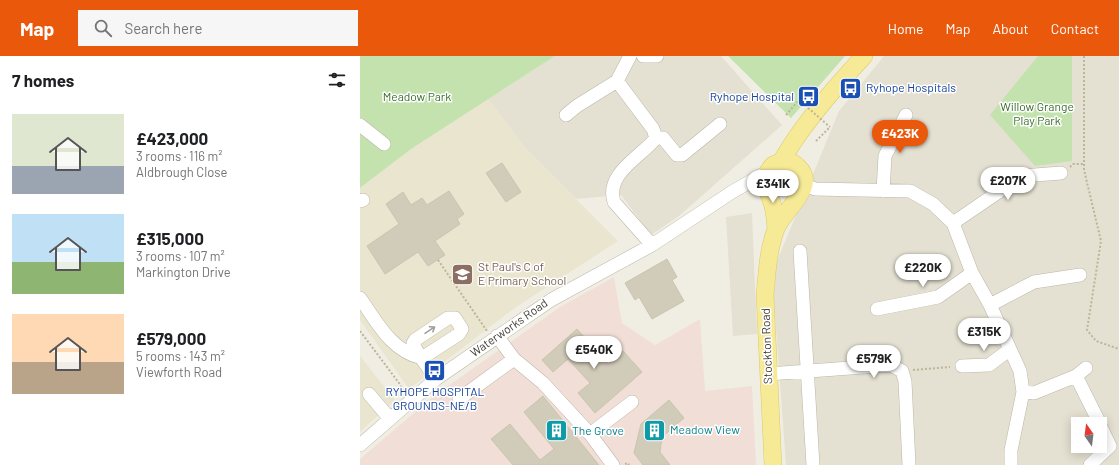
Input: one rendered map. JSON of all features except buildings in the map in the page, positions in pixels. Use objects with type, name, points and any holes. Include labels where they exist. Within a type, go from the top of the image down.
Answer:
[{"type":"main road","points":[[781,162],[797,137],[864,56]]},
{"type":"main road","points":[[768,193],[783,202],[801,192],[805,178],[798,166],[797,137]]},
{"type":"main road","points":[[767,172],[773,165],[781,162],[787,161],[798,166]]},
{"type":"main road","name":"Stockton Road","points":[[767,172],[765,178],[776,229]]},
{"type":"main road","name":"Stockton Road","points":[[773,465],[765,295],[767,270],[776,229],[785,212],[801,192]]},
{"type":"street","points":[[566,116],[577,106],[617,81],[630,56]]},
{"type":"street","points":[[643,56],[657,56]]},
{"type":"street","points":[[617,81],[653,129],[656,138]]},
{"type":"street","points":[[883,191],[885,156],[906,115]]},
{"type":"street","points":[[656,138],[663,138],[676,155],[682,155],[720,124]]},
{"type":"street","points":[[360,125],[384,144]]},
{"type":"street","points":[[652,245],[614,202],[612,194],[615,179],[649,147],[656,138]]},
{"type":"street","name":"Waterworks Road","points":[[360,445],[436,379],[550,300],[652,245],[732,192],[767,172]]},
{"type":"street","points":[[953,223],[1022,176],[1061,173]]},
{"type":"street","name":"Waterworks Road","points":[[732,192],[743,188],[755,188],[768,193]]},
{"type":"street","points":[[801,192],[815,189],[910,191],[933,204],[953,223],[972,273],[990,305],[1020,371],[1023,392],[1011,450],[1011,465]]},
{"type":"street","points":[[800,251],[813,465]]},
{"type":"street","points":[[877,309],[938,298],[972,273]]},
{"type":"street","points":[[990,305],[1034,282],[1080,275]]},
{"type":"street","points":[[360,298],[393,343],[410,356],[422,358],[436,379]]},
{"type":"street","points":[[495,338],[514,359],[543,383],[590,434],[613,465]]},
{"type":"street","points":[[962,366],[989,364],[1010,350]]},
{"type":"street","points":[[459,399],[514,359]]},
{"type":"street","points":[[768,374],[891,365],[902,371],[905,382],[909,465]]},
{"type":"street","points":[[1023,392],[1034,393],[1081,372],[1097,417]]},
{"type":"street","points":[[369,394],[390,419]]},
{"type":"street","points":[[590,434],[632,402]]},
{"type":"street","points":[[1107,439],[1110,446],[1107,449]]},
{"type":"street","points":[[1090,465],[1103,453]]},
{"type":"path","points":[[1084,56],[1084,170],[1101,241],[1087,330],[1096,341],[1119,349]]},
{"type":"path","points":[[786,115],[799,100],[830,127],[816,141]]},
{"type":"path","points":[[438,260],[495,338]]},
{"type":"path","points":[[360,331],[399,383],[410,401]]},
{"type":"path","points":[[902,371],[962,366]]},
{"type":"path","points":[[624,465],[628,463],[629,465]]},
{"type":"shaded area","points":[[555,56],[721,56],[782,125],[679,216],[651,235],[621,195],[576,199],[527,150],[488,99]]},
{"type":"shaded area","points":[[884,56],[1119,56],[1119,465],[786,465],[772,273],[839,111]]},
{"type":"shaded area","name":"St Paul's C of E Primary School","points":[[488,99],[527,150],[618,241],[516,307],[409,389],[360,320],[360,188],[411,149]]},
{"type":"shaded area","points":[[752,213],[757,334],[733,336],[726,217]]},
{"type":"shaded area","points":[[614,277],[622,323],[655,345],[700,319],[705,391],[752,386],[756,465],[360,465],[360,459],[434,396],[560,307]]},
{"type":"shaded area","points":[[360,356],[395,400],[360,432]]},
{"type":"green space","name":"Meadow Park","points":[[360,56],[555,56],[411,149],[360,188]]},
{"type":"green space","points":[[728,56],[845,56],[791,118]]},
{"type":"green space","name":"Willow Grange Play Park","points":[[1038,56],[1072,56],[1072,161],[1035,166],[990,115]]},
{"type":"green space","points":[[784,171],[791,174],[794,181],[791,188],[784,191],[777,188],[774,181],[777,174]]},
{"type":"place","name":"Ryhope Hospitals","points":[[850,88]]},
{"type":"place","name":"Ryhope Hospital","points":[[809,97]]},
{"type":"place","name":"St Paul's C of E Primary School","points":[[463,274]]},
{"type":"place","name":"RYHOPE HOSPITAL GROUNDS-NE/B","points":[[435,371]]},
{"type":"place","name":"Meadow View","points":[[654,430]]},
{"type":"place","name":"The Grove","points":[[556,431]]}]
